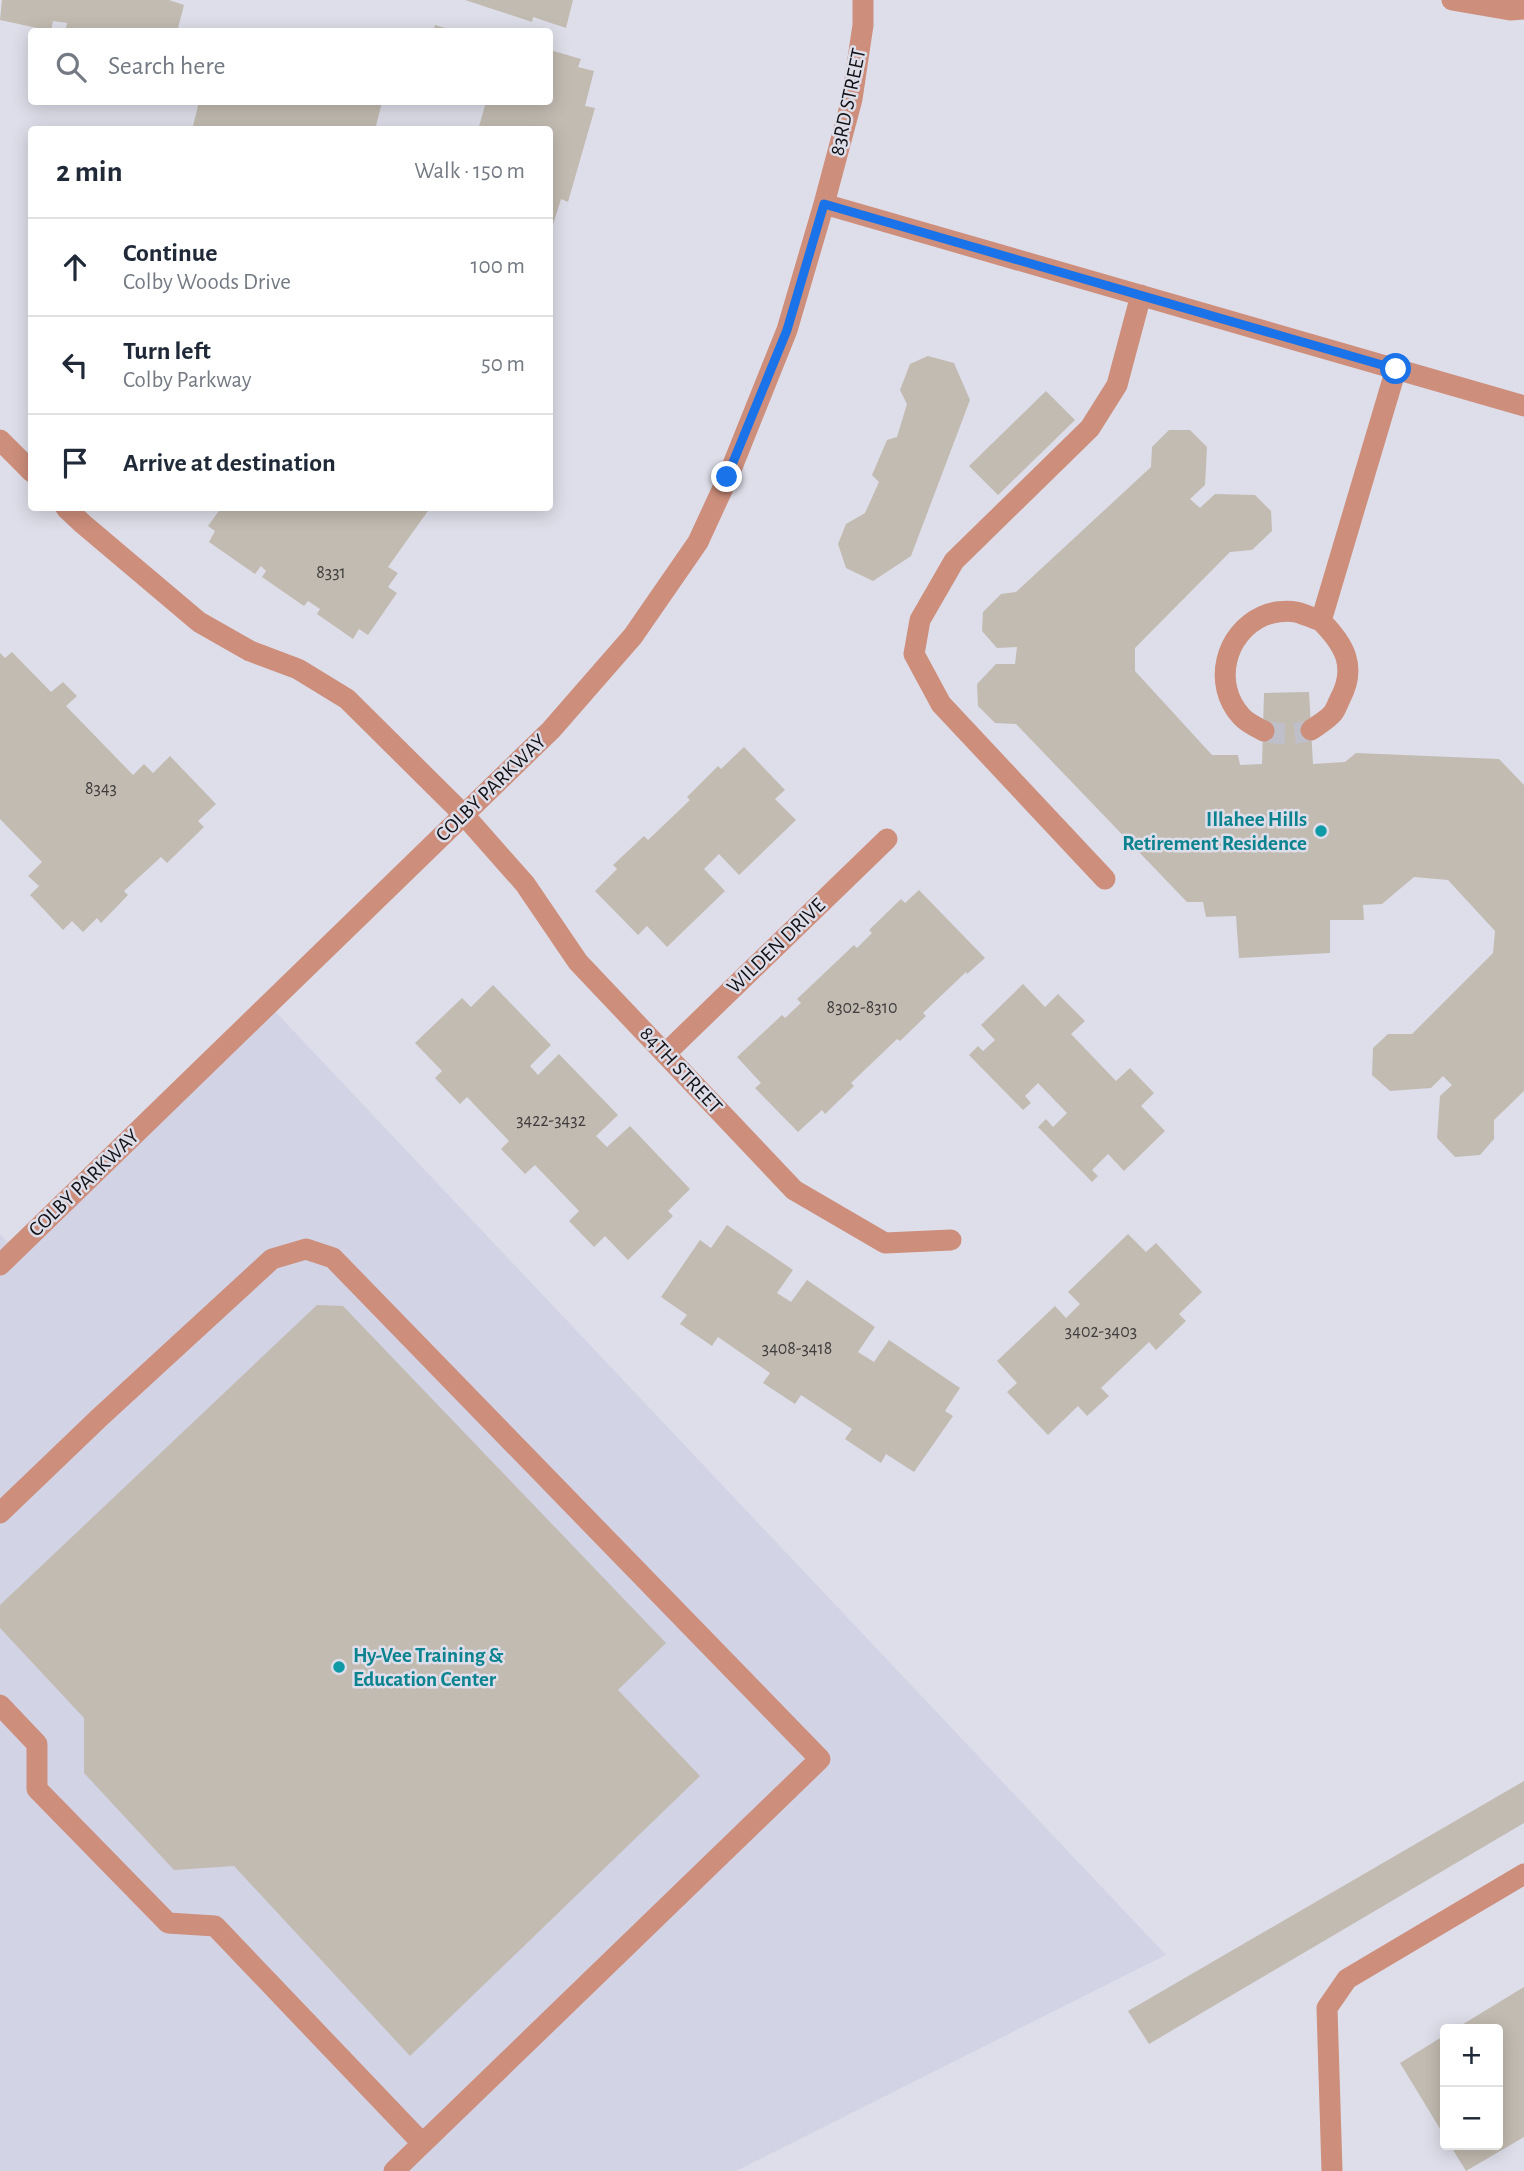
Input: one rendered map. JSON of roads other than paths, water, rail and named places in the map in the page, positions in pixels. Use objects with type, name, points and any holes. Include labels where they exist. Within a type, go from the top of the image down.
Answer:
[{"type":"street","name":"83RD STREET","points":[[824,204],[852,99],[863,25],[863,0]]},
{"type":"street","points":[[1452,0],[1510,10],[1524,9]]},
{"type":"street","points":[[824,204],[1524,406]]},
{"type":"street","name":"COLBY PARKWAY","points":[[0,1265],[551,730],[634,636],[698,542],[727,477],[787,330],[824,204]]},
{"type":"street","points":[[1105,879],[941,704],[914,653],[920,620],[954,561],[1090,428],[1116,385],[1141,295]]},
{"type":"street","points":[[1321,621],[1396,369]]},
{"type":"street","points":[[0,440],[28,468]]},
{"type":"street","name":"84TH STREET","points":[[69,511],[199,622],[250,651],[299,669],[347,699],[464,815],[525,884],[578,962],[794,1191],[885,1243],[951,1240]]},
{"type":"street","points":[[1264,731],[1241,716],[1228,695],[1224,672],[1230,648],[1241,630],[1253,621],[1271,613],[1294,612],[1321,621],[1337,636],[1349,667],[1347,687],[1332,714],[1311,730]]},
{"type":"street","name":"WILDEN DRIVE","points":[[665,1054],[887,839]]},
{"type":"street","points":[[0,1513],[272,1259],[306,1249],[333,1258],[820,1759],[394,2171]]},
{"type":"street","points":[[0,1705],[37,1744],[37,1789],[168,1923],[215,1926],[422,2143]]},
{"type":"street","points":[[1332,2171],[1327,2008],[1347,1979],[1524,1874]]},
{"type":"tunnel","points":[[1264,731],[1288,734],[1311,730]]},
{"type":"place","name":"Illahee Hills Retirement Residence","points":[[1321,831]]},
{"type":"place","name":"Hy-Vee Training & Education Center","points":[[339,1667]]}]
